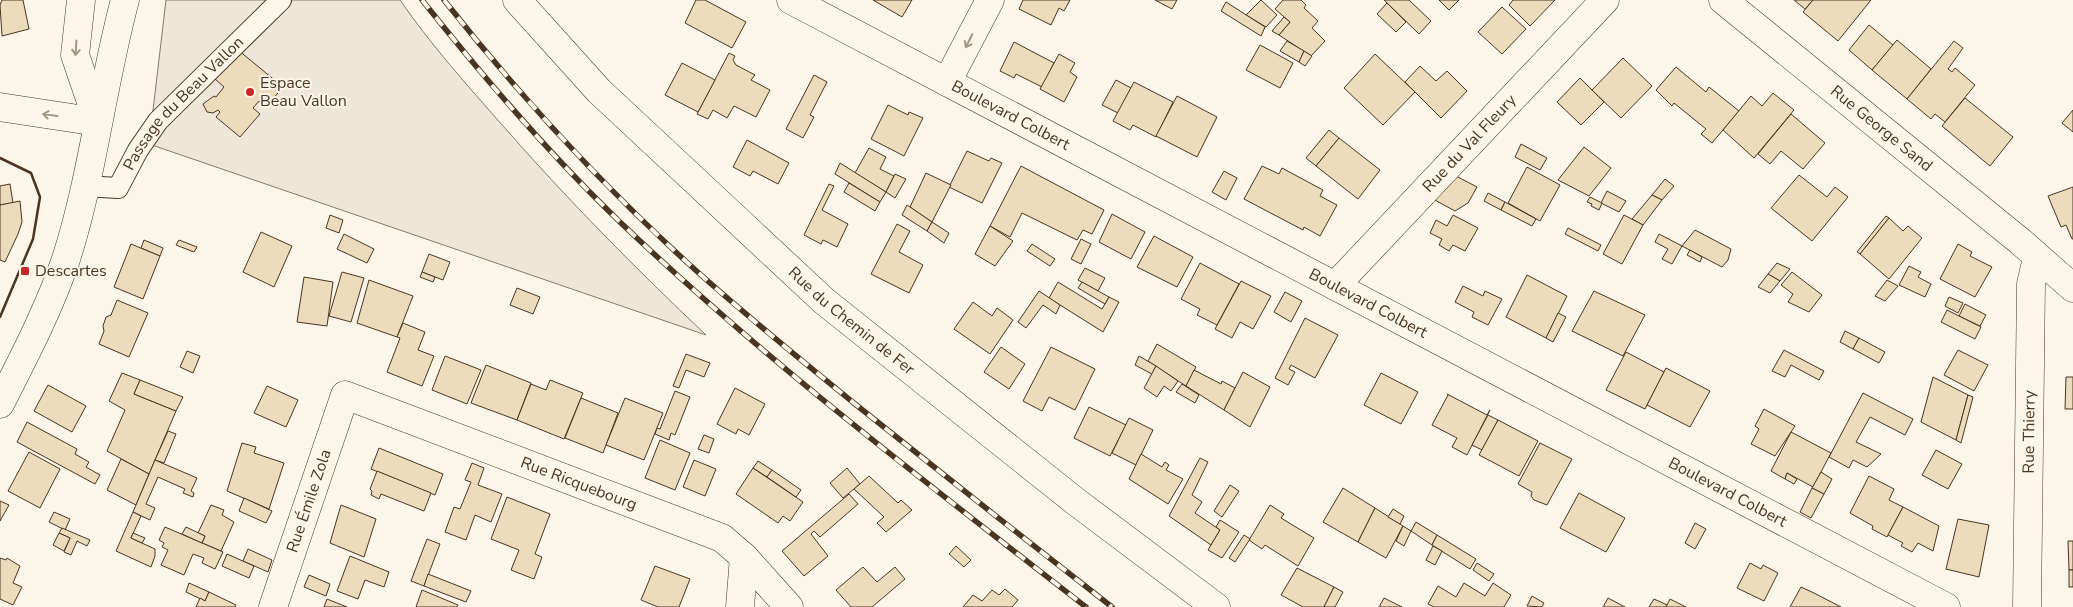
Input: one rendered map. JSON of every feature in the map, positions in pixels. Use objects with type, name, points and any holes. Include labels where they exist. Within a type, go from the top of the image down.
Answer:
[{"type":"street","points":[[81,0],[75,55],[98,122]]},
{"type":"street","points":[[114,0],[114,42]]},
{"type":"street","points":[[0,404],[21,363],[66,259],[84,186],[114,42],[126,0]]},
{"type":"street","name":"Passage du Beau Vallon","points":[[84,186],[118,188],[138,150],[158,121],[281,0]]},
{"type":"street","name":"Rue du Chemin de Fer","points":[[517,0],[599,91],[824,301],[1075,501],[1216,607]]},
{"type":"street","name":"Boulevard Colbert","points":[[791,0],[1946,607]]},
{"type":"street","points":[[948,82],[990,0]]},
{"type":"street","name":"Rue du Val Fleury","points":[[1335,286],[1605,0]]},
{"type":"street","name":"Rue George Sand","points":[[1723,0],[2021,242],[2073,288]]},
{"type":"street","points":[[0,107],[98,122]]},
{"type":"street","name":"Rue Thierry","points":[[2027,607],[2031,284],[2037,258]]},
{"type":"street","name":"Rue Ricquebourg","points":[[344,395],[722,538],[744,557],[788,607]]},
{"type":"street","name":"Rue Émile Zola","points":[[273,607],[344,395]]},
{"type":"street","points":[[740,607],[744,557]]},
{"type":"shaded area","points":[[166,0],[400,0],[424,33],[527,153],[602,233],[706,335],[149,144]]},
{"type":"building","points":[[2,0],[23,0],[29,29],[2,36],[0,5]]},
{"type":"building","points":[[696,0],[705,0],[746,22],[732,48],[685,23]]},
{"type":"building","points":[[873,0],[912,0],[902,17]]},
{"type":"building","points":[[1023,0],[1070,0],[1064,11],[1059,8],[1051,25],[1019,9]]},
{"type":"building","points":[[1155,0],[1177,0],[1172,9]]},
{"type":"building","points":[[1261,0],[1277,15],[1266,27],[1246,15]]},
{"type":"building","points":[[1283,0],[1301,0],[1306,5],[1304,8],[1318,21],[1312,28],[1325,41],[1311,56],[1279,35],[1290,22],[1275,9]]},
{"type":"building","points":[[1384,0],[1409,0],[1431,21],[1419,34]]},
{"type":"building","points":[[1439,0],[1459,0],[1449,10]]},
{"type":"building","points":[[1513,0],[1555,0],[1530,26],[1509,5]]},
{"type":"building","points":[[1794,0],[1813,0],[1805,9]]},
{"type":"building","points":[[1813,0],[1871,0],[1838,41],[1803,12]]},
{"type":"building","points":[[1226,2],[1265,27],[1261,36],[1221,11]]},
{"type":"building","points":[[1387,3],[1406,22],[1396,32],[1377,14]]},
{"type":"building","points":[[1502,7],[1526,29],[1502,54],[1478,32]]},
{"type":"building","points":[[1284,17],[1290,22],[1279,35],[1272,31]]},
{"type":"building","points":[[1869,25],[1893,45],[1872,70],[1849,50]]},
{"type":"building","points":[[1897,40],[1931,69],[1907,99],[1872,70]]},
{"type":"building","points":[[1287,41],[1304,51],[1299,62],[1280,51]]},
{"type":"building","points":[[1954,41],[1963,48],[1948,69],[1952,72],[1955,68],[1975,85],[1945,122],[1935,114],[1931,119],[1907,99]]},
{"type":"building","points":[[1014,42],[1054,63],[1042,87],[1016,74],[1014,78],[1000,71]]},
{"type":"building","points":[[1260,45],[1293,63],[1280,88],[1246,70]]},
{"type":"building","name":"Espace Beau Vallon","points":[[238,50],[283,87],[266,107],[259,101],[253,108],[260,114],[240,137],[216,117],[220,112],[218,110],[213,113],[207,112],[203,104],[214,96],[216,97],[224,87],[214,78]]},
{"type":"building","points":[[1304,51],[1312,56],[1305,66],[1299,62]]},
{"type":"building","points":[[729,53],[735,56],[733,60],[736,65],[755,75],[751,80],[770,90],[756,117],[734,106],[727,118],[713,110],[708,119],[697,114]]},
{"type":"building","points":[[1059,54],[1075,63],[1070,72],[1077,77],[1064,102],[1040,89]]},
{"type":"building","points":[[1375,54],[1415,92],[1383,125],[1344,88]]},
{"type":"building","points":[[1623,58],[1652,86],[1621,118],[1592,90]]},
{"type":"building","points":[[682,63],[715,80],[698,112],[665,95]]},
{"type":"building","points":[[1420,66],[1436,81],[1447,71],[1467,91],[1441,118],[1405,82]]},
{"type":"building","points":[[1676,67],[1706,92],[1709,87],[1739,111],[1712,143],[1701,134],[1706,129],[1674,103],[1672,106],[1656,90]]},
{"type":"building","points":[[814,75],[827,82],[810,115],[814,117],[803,138],[786,129]]},
{"type":"building","points":[[1580,78],[1604,102],[1581,125],[1557,102]]},
{"type":"building","points":[[1116,80],[1131,88],[1118,113],[1102,105]]},
{"type":"building","points":[[1134,82],[1173,102],[1156,137],[1133,125],[1130,130],[1113,121]]},
{"type":"building","points":[[1773,93],[1794,110],[1754,158],[1723,130],[1751,96],[1762,106]]},
{"type":"building","points":[[1177,96],[1217,117],[1197,157],[1156,136]]},
{"type":"building","points":[[1965,98],[2013,137],[1990,166],[1942,126]]},
{"type":"building","points":[[888,105],[908,115],[909,112],[923,118],[904,156],[871,139]]},
{"type":"building","points":[[2073,110],[2073,132],[2062,123]]},
{"type":"building","points":[[1791,114],[1825,143],[1803,169],[1781,151],[1770,164],[1758,154]]},
{"type":"building","points":[[1329,130],[1339,138],[1316,166],[1306,158]]},
{"type":"building","points":[[1339,138],[1380,170],[1358,199],[1316,166]]},
{"type":"building","points":[[747,140],[789,163],[778,184],[753,171],[750,176],[733,167]]},
{"type":"building","points":[[1521,144],[1547,158],[1540,170],[1515,157]]},
{"type":"building","points":[[1584,147],[1611,168],[1589,196],[1558,180]]},
{"type":"building","points":[[869,148],[886,157],[880,169],[894,176],[886,192],[855,173]]},
{"type":"building","points":[[967,151],[989,161],[991,158],[1002,163],[982,203],[949,187]]},
{"type":"building","points":[[840,163],[886,192],[880,202],[835,174]]},
{"type":"building","points":[[1021,166],[1104,210],[1092,234],[1083,230],[1077,240],[1022,213],[1010,237],[990,226]]},
{"type":"building","points":[[1262,166],[1279,174],[1282,168],[1323,190],[1320,196],[1337,205],[1320,236],[1304,227],[1303,230],[1244,199]]},
{"type":"building","points":[[1527,167],[1560,185],[1540,221],[1508,203]]},
{"type":"building","points":[[1224,171],[1237,178],[1226,200],[1212,192]]},
{"type":"building","points":[[926,173],[951,185],[932,222],[910,207]]},
{"type":"building","points":[[895,174],[906,179],[895,198],[886,192]]},
{"type":"building","points":[[1799,175],[1827,197],[1835,187],[1848,197],[1812,241],[1771,208]]},
{"type":"building","points":[[1456,176],[1477,187],[1468,203],[1455,211],[1433,199]]},
{"type":"building","points":[[1665,179],[1674,186],[1662,200],[1652,195]]},
{"type":"building","points":[[849,183],[880,202],[875,211],[844,192]]},
{"type":"building","points":[[10,184],[13,203],[0,205],[0,186]]},
{"type":"building","points":[[829,184],[834,186],[822,210],[848,224],[837,247],[823,240],[821,244],[804,235]]},
{"type":"building","points":[[2073,187],[2072,239],[2066,225],[2061,227],[2048,196]]},
{"type":"building","points":[[1607,191],[1626,201],[1619,212],[1601,203]]},
{"type":"building","points":[[1488,193],[1505,202],[1501,210],[1484,201]]},
{"type":"building","points":[[1652,195],[1662,200],[1643,225],[1632,219]]},
{"type":"building","points":[[1590,197],[1602,203],[1599,210],[1587,202]]},
{"type":"building","points":[[20,201],[22,222],[5,262],[0,260],[0,205]]},
{"type":"building","points":[[1505,202],[1536,219],[1532,226],[1501,210]]},
{"type":"building","points":[[907,205],[932,222],[927,231],[902,215]]},
{"type":"building","points":[[1112,214],[1145,232],[1131,259],[1099,242]]},
{"type":"building","points":[[330,215],[343,220],[339,233],[326,228]]},
{"type":"building","points":[[1453,215],[1478,228],[1465,251],[1453,245],[1449,251],[1439,245],[1442,239],[1430,233],[1436,220],[1447,226]]},
{"type":"building","points":[[1624,215],[1643,225],[1622,264],[1603,254]]},
{"type":"building","points":[[1886,216],[1889,218],[1860,254],[1857,252]]},
{"type":"building","points":[[1889,218],[1903,231],[1908,226],[1922,238],[1889,279],[1860,254]]},
{"type":"building","points":[[932,222],[949,233],[944,243],[927,231]]},
{"type":"building","points":[[897,224],[910,231],[899,252],[923,265],[909,293],[871,274]]},
{"type":"building","points":[[990,226],[1013,241],[995,266],[975,254]]},
{"type":"building","points":[[1568,228],[1601,245],[1598,251],[1565,234]]},
{"type":"building","points":[[1695,230],[1731,249],[1728,260],[1722,267],[1682,246]]},
{"type":"building","points":[[261,232],[292,246],[274,287],[243,272]]},
{"type":"building","points":[[344,234],[374,249],[367,263],[337,249]]},
{"type":"building","points":[[1659,234],[1682,246],[1672,264],[1662,259],[1668,249],[1655,242]]},
{"type":"building","points":[[1154,236],[1193,257],[1177,287],[1137,267]]},
{"type":"building","points":[[1081,239],[1091,244],[1081,264],[1071,259]]},
{"type":"building","points":[[144,240],[163,248],[160,256],[141,248]]},
{"type":"building","points":[[179,240],[197,247],[194,252],[176,245]]},
{"type":"building","points":[[131,244],[160,256],[143,299],[114,287]]},
{"type":"building","points":[[1032,244],[1055,259],[1050,266],[1027,251]]},
{"type":"building","points":[[1958,244],[1972,252],[1970,256],[1992,267],[1975,297],[1940,279]]},
{"type":"building","points":[[1690,250],[1702,257],[1700,262],[1687,255]]},
{"type":"building","points":[[429,254],[450,262],[443,280],[422,272]]},
{"type":"building","points":[[1200,263],[1239,284],[1217,325],[1197,315],[1200,309],[1181,299]]},
{"type":"building","points":[[1777,263],[1790,269],[1780,281],[1768,274]]},
{"type":"building","points":[[1909,266],[1921,272],[1918,277],[1931,284],[1925,297],[1899,285]]},
{"type":"building","points":[[1085,268],[1105,278],[1098,291],[1078,280]]},
{"type":"building","points":[[342,272],[364,278],[351,322],[329,316]]},
{"type":"building","points":[[422,272],[435,277],[433,282],[420,277]]},
{"type":"building","points":[[1792,272],[1822,295],[1809,312],[1788,302],[1793,294],[1781,285]]},
{"type":"building","points":[[1768,274],[1780,281],[1770,293],[1758,287]]},
{"type":"building","points":[[1527,275],[1567,296],[1546,338],[1506,317]]},
{"type":"building","points":[[304,277],[333,282],[327,326],[297,322]]},
{"type":"building","points":[[369,280],[413,296],[397,337],[357,323]]},
{"type":"building","points":[[1887,280],[1898,286],[1885,301],[1875,296]]},
{"type":"building","points":[[1241,281],[1271,296],[1253,329],[1240,322],[1232,338],[1215,329]]},
{"type":"building","points":[[1058,282],[1102,309],[1109,297],[1119,302],[1103,332],[1049,298]]},
{"type":"building","points":[[1082,282],[1109,297],[1105,304],[1078,288]]},
{"type":"building","points":[[1463,286],[1483,296],[1485,291],[1502,299],[1488,325],[1472,317],[1474,312],[1455,302]]},
{"type":"building","points":[[517,288],[540,297],[533,314],[510,305]]},
{"type":"building","points":[[1039,291],[1060,305],[1056,314],[1043,305],[1026,328],[1018,322]]},
{"type":"building","points":[[1594,291],[1645,315],[1623,356],[1572,331]]},
{"type":"building","points":[[1285,292],[1302,301],[1291,322],[1274,312]]},
{"type":"building","points":[[1949,297],[1963,303],[1958,313],[1945,306]]},
{"type":"building","points":[[117,300],[148,313],[129,357],[99,344],[104,331],[103,326],[106,317],[111,315]]},
{"type":"building","points":[[973,302],[992,316],[997,308],[1013,320],[990,354],[954,329]]},
{"type":"building","points":[[1965,304],[1986,315],[1980,326],[1959,316]]},
{"type":"building","points":[[1947,310],[1981,327],[1975,339],[1941,322]]},
{"type":"building","points":[[1558,313],[1566,317],[1553,342],[1546,338]]},
{"type":"building","points":[[1305,318],[1338,335],[1315,378],[1291,365],[1289,369],[1295,372],[1288,385],[1275,378]]},
{"type":"building","points":[[403,323],[425,332],[418,350],[434,356],[422,386],[387,372],[400,338],[397,337]]},
{"type":"building","points":[[1845,331],[1859,338],[1853,349],[1840,342]]},
{"type":"building","points":[[1859,338],[1885,352],[1879,363],[1853,349]]},
{"type":"building","points":[[1157,344],[1196,367],[1186,386],[1148,361]]},
{"type":"building","points":[[1001,347],[1025,364],[1009,389],[984,372]]},
{"type":"building","points":[[1051,347],[1095,369],[1075,410],[1049,397],[1042,411],[1023,401]]},
{"type":"building","points":[[1784,350],[1824,371],[1819,380],[1791,365],[1785,377],[1772,371]]},
{"type":"building","points":[[1958,350],[1988,365],[1974,391],[1944,375]]},
{"type":"building","points":[[187,351],[200,356],[193,373],[180,367]]},
{"type":"building","points":[[1626,352],[1664,372],[1645,409],[1606,390]]},
{"type":"building","points":[[686,354],[710,363],[704,377],[686,370],[679,388],[673,386]]},
{"type":"building","points":[[445,356],[481,370],[467,404],[432,390]]},
{"type":"building","points":[[1139,356],[1156,366],[1152,374],[1135,365]]},
{"type":"building","points":[[486,365],[531,383],[517,420],[471,403]]},
{"type":"building","points":[[1156,366],[1178,381],[1171,391],[1164,386],[1157,397],[1144,388]]},
{"type":"building","points":[[1666,368],[1710,391],[1690,427],[1647,405]]},
{"type":"building","points":[[1194,370],[1221,384],[1222,381],[1235,388],[1224,410],[1186,386]]},
{"type":"building","points":[[1243,372],[1270,387],[1250,427],[1224,410]]},
{"type":"building","points":[[122,373],[140,380],[134,394],[176,411],[149,474],[107,451],[125,410],[109,401]]},
{"type":"building","points":[[1381,373],[1418,392],[1401,424],[1364,405]]},
{"type":"building","points":[[1933,377],[1968,395],[1956,440],[1921,422]]},
{"type":"building","points":[[2066,377],[2073,377],[2073,409],[2065,409]]},
{"type":"building","points":[[140,380],[183,397],[176,411],[134,394]]},
{"type":"building","points":[[550,380],[583,393],[564,439],[517,420],[531,384],[546,390]]},
{"type":"building","points":[[1182,384],[1199,395],[1195,403],[1176,392]]},
{"type":"building","points":[[48,385],[86,406],[72,432],[34,411]]},
{"type":"building","points":[[267,386],[298,400],[286,427],[254,413]]},
{"type":"building","points":[[735,388],[765,404],[749,435],[738,429],[736,434],[717,424]]},
{"type":"building","points":[[675,391],[690,397],[675,435],[671,433],[669,440],[655,434],[657,428],[660,429]]},
{"type":"building","points":[[1863,393],[1913,419],[1905,435],[1870,417],[1856,442],[1881,454],[1867,467],[1853,460],[1849,468],[1829,457]]},
{"type":"building","points":[[1447,394],[1487,415],[1490,410],[1467,455],[1452,447],[1457,438],[1432,425]]},
{"type":"building","points":[[1968,395],[1973,397],[1961,443],[1956,440]]},
{"type":"building","points":[[581,398],[618,413],[603,453],[565,438]]},
{"type":"building","points":[[625,398],[663,413],[644,460],[606,445]]},
{"type":"building","points":[[1089,407],[1126,425],[1110,456],[1074,438]]},
{"type":"building","points":[[1764,409],[1795,426],[1775,456],[1751,444],[1759,429],[1755,426]]},
{"type":"building","points":[[1488,415],[1498,420],[1482,450],[1472,445]]},
{"type":"building","points":[[1129,418],[1153,430],[1136,465],[1112,453]]},
{"type":"building","points":[[1498,420],[1538,441],[1519,476],[1479,455]]},
{"type":"building","points":[[27,422],[77,449],[75,454],[89,462],[86,467],[100,475],[95,484],[17,442]]},
{"type":"building","points":[[168,431],[176,434],[164,463],[155,460]]},
{"type":"building","points":[[1791,432],[1831,453],[1813,487],[1787,473],[1785,479],[1771,471]]},
{"type":"building","points":[[704,435],[714,439],[709,453],[698,449]]},
{"type":"building","points":[[660,440],[690,453],[675,490],[645,478]]},
{"type":"building","points":[[242,443],[256,447],[254,453],[284,463],[269,509],[227,491]]},
{"type":"building","points":[[1540,443],[1572,459],[1547,505],[1534,500],[1531,496],[1532,492],[1518,484]]},
{"type":"building","points":[[379,448],[443,474],[435,495],[371,469]]},
{"type":"building","points":[[1936,450],[1962,464],[1948,489],[1922,475]]},
{"type":"building","points":[[29,452],[60,469],[40,508],[8,491]]},
{"type":"building","points":[[1141,454],[1162,467],[1165,462],[1169,465],[1166,470],[1183,479],[1168,504],[1129,479]]},
{"type":"building","points":[[1200,458],[1208,462],[1192,495],[1202,502],[1195,513],[1220,530],[1211,545],[1169,516]]},
{"type":"building","points":[[121,459],[149,474],[136,505],[107,490]]},
{"type":"building","points":[[155,460],[197,478],[191,491],[194,493],[193,497],[183,493],[185,489],[158,477],[146,504],[155,508],[150,520],[133,512]]},
{"type":"building","points":[[694,460],[716,469],[705,496],[683,487]]},
{"type":"building","points":[[758,461],[772,470],[767,477],[753,468]]},
{"type":"building","points":[[472,463],[484,468],[478,485],[502,494],[491,522],[475,515],[466,540],[445,532],[454,507],[460,509],[471,482],[465,480]]},
{"type":"building","points":[[753,468],[803,502],[790,521],[783,516],[778,523],[736,494]]},
{"type":"building","points":[[847,468],[860,484],[843,498],[830,483]]},
{"type":"building","points":[[772,470],[801,490],[796,497],[767,477]]},
{"type":"building","points":[[377,471],[431,493],[424,511],[381,494],[379,499],[371,495],[372,491],[370,489]]},
{"type":"building","points":[[1821,472],[1832,479],[1824,494],[1812,488]]},
{"type":"building","points":[[1787,473],[1797,479],[1794,484],[1785,479]]},
{"type":"building","points":[[869,476],[898,503],[901,500],[912,510],[886,532],[877,523],[884,517],[854,489]]},
{"type":"building","points":[[1869,476],[1894,489],[1889,500],[1903,507],[1887,537],[1872,529],[1873,526],[1850,513]]},
{"type":"building","points":[[1230,485],[1239,491],[1222,517],[1214,511]]},
{"type":"building","points":[[1343,488],[1375,508],[1358,542],[1323,522]]},
{"type":"building","points":[[1812,488],[1824,494],[1811,518],[1800,512]]},
{"type":"building","points":[[1579,493],[1625,518],[1606,552],[1560,528]]},
{"type":"building","points":[[849,494],[858,504],[820,537],[814,531],[811,534],[828,556],[804,576],[782,551]]},
{"type":"building","points":[[507,497],[550,514],[535,554],[542,557],[534,579],[511,570],[519,550],[491,539]]},
{"type":"building","points":[[244,498],[272,511],[266,523],[239,511]]},
{"type":"building","points":[[0,501],[9,505],[0,521]]},
{"type":"building","points":[[211,505],[224,510],[222,515],[234,522],[221,551],[202,543],[205,536],[198,533]]},
{"type":"building","points":[[341,505],[376,519],[364,557],[330,543]]},
{"type":"building","points":[[1270,505],[1284,514],[1281,518],[1314,538],[1298,566],[1265,545],[1262,549],[1249,540]]},
{"type":"building","points":[[1903,507],[1939,526],[1933,551],[1918,543],[1912,552],[1901,546],[1903,543],[1888,535]]},
{"type":"building","points":[[1375,508],[1403,526],[1386,558],[1358,542]]},
{"type":"building","points":[[1393,509],[1404,516],[1400,524],[1388,517]]},
{"type":"building","points":[[54,512],[70,519],[65,530],[49,522]]},
{"type":"building","points":[[133,512],[141,516],[131,538],[155,549],[155,556],[151,567],[116,551]]},
{"type":"building","points":[[1958,519],[1989,525],[1979,577],[1946,569]]},
{"type":"building","points":[[1220,520],[1239,532],[1222,558],[1208,550],[1220,530],[1216,527]]},
{"type":"building","points":[[1416,522],[1437,535],[1432,545],[1411,531]]},
{"type":"building","points":[[1695,523],[1706,529],[1695,549],[1685,543]]},
{"type":"building","points":[[1403,526],[1411,531],[1404,546],[1396,541]]},
{"type":"building","points":[[165,527],[223,552],[215,569],[202,563],[204,558],[193,554],[184,575],[161,565],[168,550],[162,547],[164,543],[159,540]]},
{"type":"building","points":[[186,527],[205,536],[202,543],[182,534]]},
{"type":"building","points":[[62,528],[90,540],[87,546],[77,541],[71,555],[64,552],[70,538],[59,533]]},
{"type":"building","points":[[59,533],[70,538],[64,551],[53,545]]},
{"type":"building","points":[[133,533],[145,538],[142,543],[131,538]]},
{"type":"building","points":[[1244,535],[1250,539],[1235,562],[1229,558]]},
{"type":"building","points":[[1437,535],[1476,559],[1470,569],[1432,545]]},
{"type":"building","points":[[427,539],[440,544],[424,586],[411,581]]},
{"type":"building","points":[[2068,541],[2073,541],[2073,570],[2069,570]]},
{"type":"building","points":[[956,546],[971,560],[964,567],[949,554]]},
{"type":"building","points":[[1433,546],[1442,551],[1435,565],[1426,560]]},
{"type":"building","points":[[248,549],[272,560],[268,572],[243,561]]},
{"type":"building","points":[[227,554],[254,566],[249,578],[222,566]]},
{"type":"building","points":[[350,556],[389,572],[384,587],[365,580],[358,599],[337,591]]},
{"type":"building","points":[[0,558],[6,560],[7,558],[20,566],[13,583],[22,587],[13,605],[0,599]]},
{"type":"building","points":[[1477,563],[1494,574],[1489,581],[1473,570]]},
{"type":"building","points":[[1750,563],[1761,569],[1763,565],[1778,573],[1764,601],[1737,588]]},
{"type":"building","points":[[655,566],[690,579],[679,607],[658,607],[641,600]]},
{"type":"building","points":[[863,567],[877,582],[895,567],[905,579],[872,607],[851,607],[836,590]]},
{"type":"building","points":[[1297,568],[1334,587],[1324,607],[1303,607],[1281,595]]},
{"type":"building","points":[[2069,570],[2073,570],[2073,587],[2069,587]]},
{"type":"building","points":[[428,574],[471,591],[466,602],[424,586]]},
{"type":"building","points":[[309,575],[330,584],[326,596],[304,587]]},
{"type":"building","points":[[189,583],[209,592],[205,601],[186,592]]},
{"type":"building","points":[[1464,583],[1485,596],[1493,583],[1511,595],[1504,607],[1434,607],[1428,604],[1438,586],[1456,597]]},
{"type":"building","points":[[1334,587],[1343,592],[1335,607],[1324,607]]},
{"type":"building","points":[[1801,587],[1814,593],[1841,607],[1790,607]]},
{"type":"building","points":[[1005,589],[1018,600],[1012,607],[963,607],[973,595],[982,601],[992,590],[999,595]]},
{"type":"building","points":[[422,590],[458,605],[457,607],[416,607]]},
{"type":"building","points":[[209,592],[236,605],[235,607],[196,607],[200,598],[205,601]]},
{"type":"building","points":[[1532,596],[1544,603],[1542,607],[1527,606]]},
{"type":"building","points":[[1384,598],[1402,607],[1379,607]]},
{"type":"building","points":[[1608,598],[1625,607],[1603,607]]},
{"type":"building","points":[[327,599],[347,607],[324,607]]},
{"type":"building","points":[[1654,599],[1667,605],[1666,607],[1649,607]]},
{"type":"building","points":[[1670,599],[1686,607],[1666,607]]},
{"type":"railway","points":[[422,0],[493,87],[568,170],[676,274],[849,421],[1086,607]]},
{"type":"railway","points":[[444,0],[562,138],[625,204],[691,266],[855,404],[1112,607]]},
{"type":"wall","points":[[0,158],[31,173],[40,197],[33,239],[0,317]]},
{"type":"place","name":"Espace Beau Vallon","points":[[250,92]]},
{"type":"place","name":"Descartes","points":[[25,271]]}]
